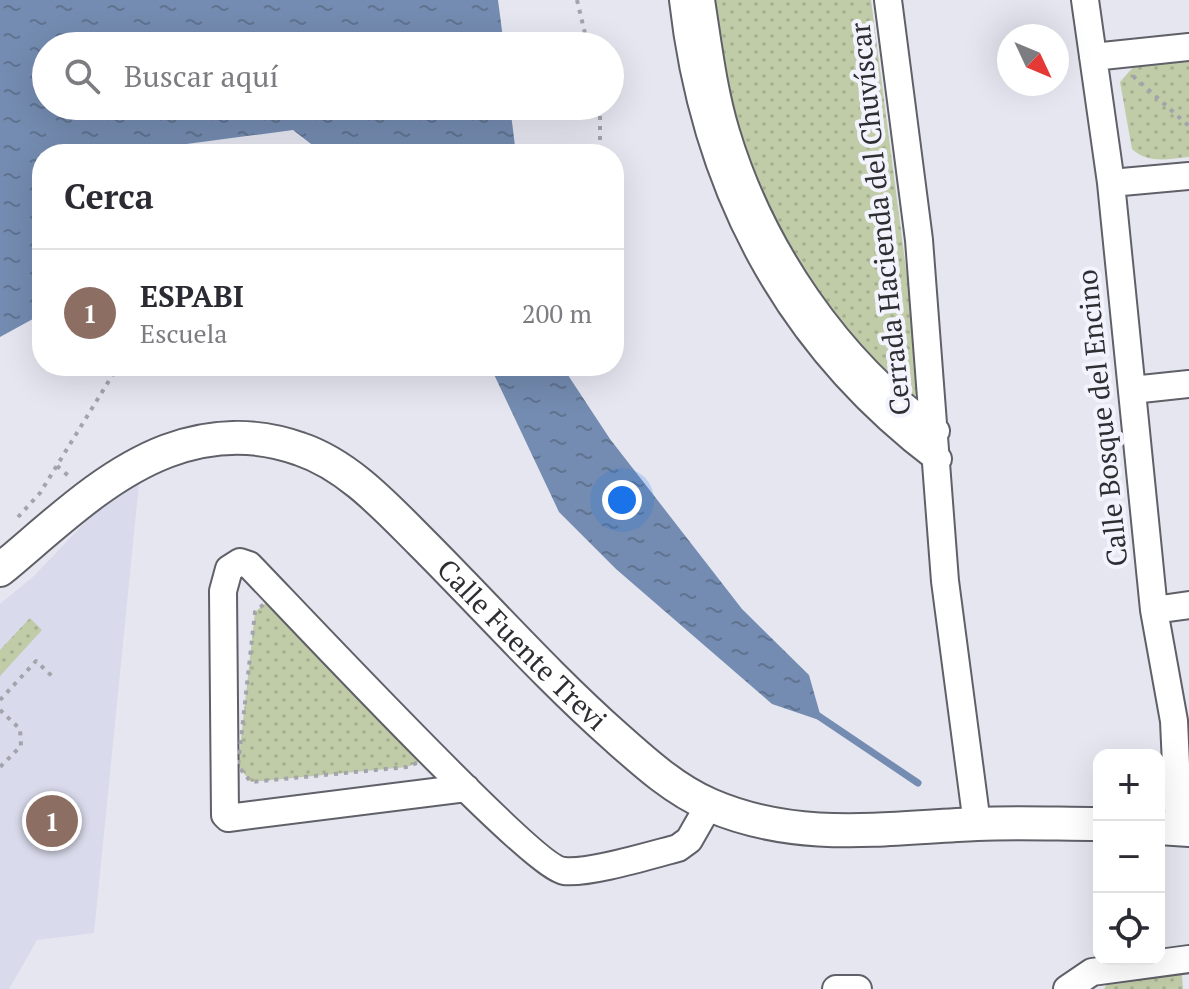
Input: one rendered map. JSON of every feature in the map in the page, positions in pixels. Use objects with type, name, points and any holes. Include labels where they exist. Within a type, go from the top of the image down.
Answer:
[{"type":"street","name":"Cerrada Hacienda del Chuvíscar","points":[[683,0],[702,117],[737,211],[759,255],[823,348],[871,403],[938,459]]},
{"type":"street","name":"Cerrada Hacienda del Chuvíscar","points":[[701,0],[711,68],[726,132],[757,213],[792,276],[854,357],[899,405],[936,431]]},
{"type":"street","name":"Cerrada Hacienda del Chuvíscar","points":[[888,0],[919,240],[936,431],[945,581],[977,824]]},
{"type":"street","name":"Calle Bosque del Encino","points":[[1085,0],[1111,183],[1154,610],[1179,692],[1174,721],[1176,829]]},
{"type":"street","points":[[1093,57],[1189,47]]},
{"type":"street","points":[[1111,183],[1189,176]]},
{"type":"street","points":[[1132,390],[1189,384]]},
{"type":"street","name":"Calle Fuente Trevi","points":[[0,570],[122,473],[167,451],[217,438],[260,438],[301,449],[358,482],[578,703],[644,762],[709,805],[757,822],[800,831],[849,833],[977,824],[1093,824]]},
{"type":"street","points":[[466,788],[228,818],[225,815],[223,591],[229,569],[240,562],[249,565],[466,788],[542,860],[562,871],[643,857],[683,846],[709,805]]},
{"type":"street","points":[[1154,610],[1189,605]]},
{"type":"street","points":[[1067,989],[1092,972],[1189,959]]},
{"type":"street","points":[[836,989],[858,989]]},
{"type":"path","points":[[577,0],[585,32]]},
{"type":"path","points":[[1128,71],[1189,126]]},
{"type":"path","points":[[600,120],[600,144]]},
{"type":"path","points":[[10,525],[40,493],[112,376]]},
{"type":"path","points":[[271,598],[284,605],[423,753],[419,762],[407,767],[251,782],[238,766],[255,612],[271,598]]},
{"type":"path","points":[[0,700],[36,661],[53,677]]},
{"type":"path","points":[[0,710],[20,729],[21,746],[0,767]]},
{"type":"shaded area","points":[[139,483],[94,933],[37,940],[9,989],[0,989],[0,604],[34,576],[92,515]]},
{"type":"green space","points":[[711,0],[871,0],[921,384],[912,401],[907,400],[824,305],[785,243],[747,161],[726,97]]},
{"type":"green space","points":[[1189,59],[1189,157],[1159,159],[1138,154],[1132,149],[1120,82],[1136,64]]},
{"type":"green space","points":[[271,598],[423,753],[419,762],[407,767],[251,782],[238,766],[255,612]]},
{"type":"green space","points":[[30,618],[42,630],[0,676],[0,650]]},
{"type":"green space","points":[[1181,964],[1183,989],[1104,989],[1116,970]]},
{"type":"water","points":[[0,0],[498,0],[502,32],[32,32],[32,120],[512,120],[515,144],[311,144],[293,130],[187,144],[32,144],[32,319],[0,337]]},
{"type":"water","points":[[495,376],[569,376],[610,439],[742,609],[809,675],[822,721],[772,704],[616,569],[559,512]]},
{"type":"waterway","points":[[817,715],[918,783]]},
{"type":"place","name":"ESPABI","points":[[52,821]]}]
